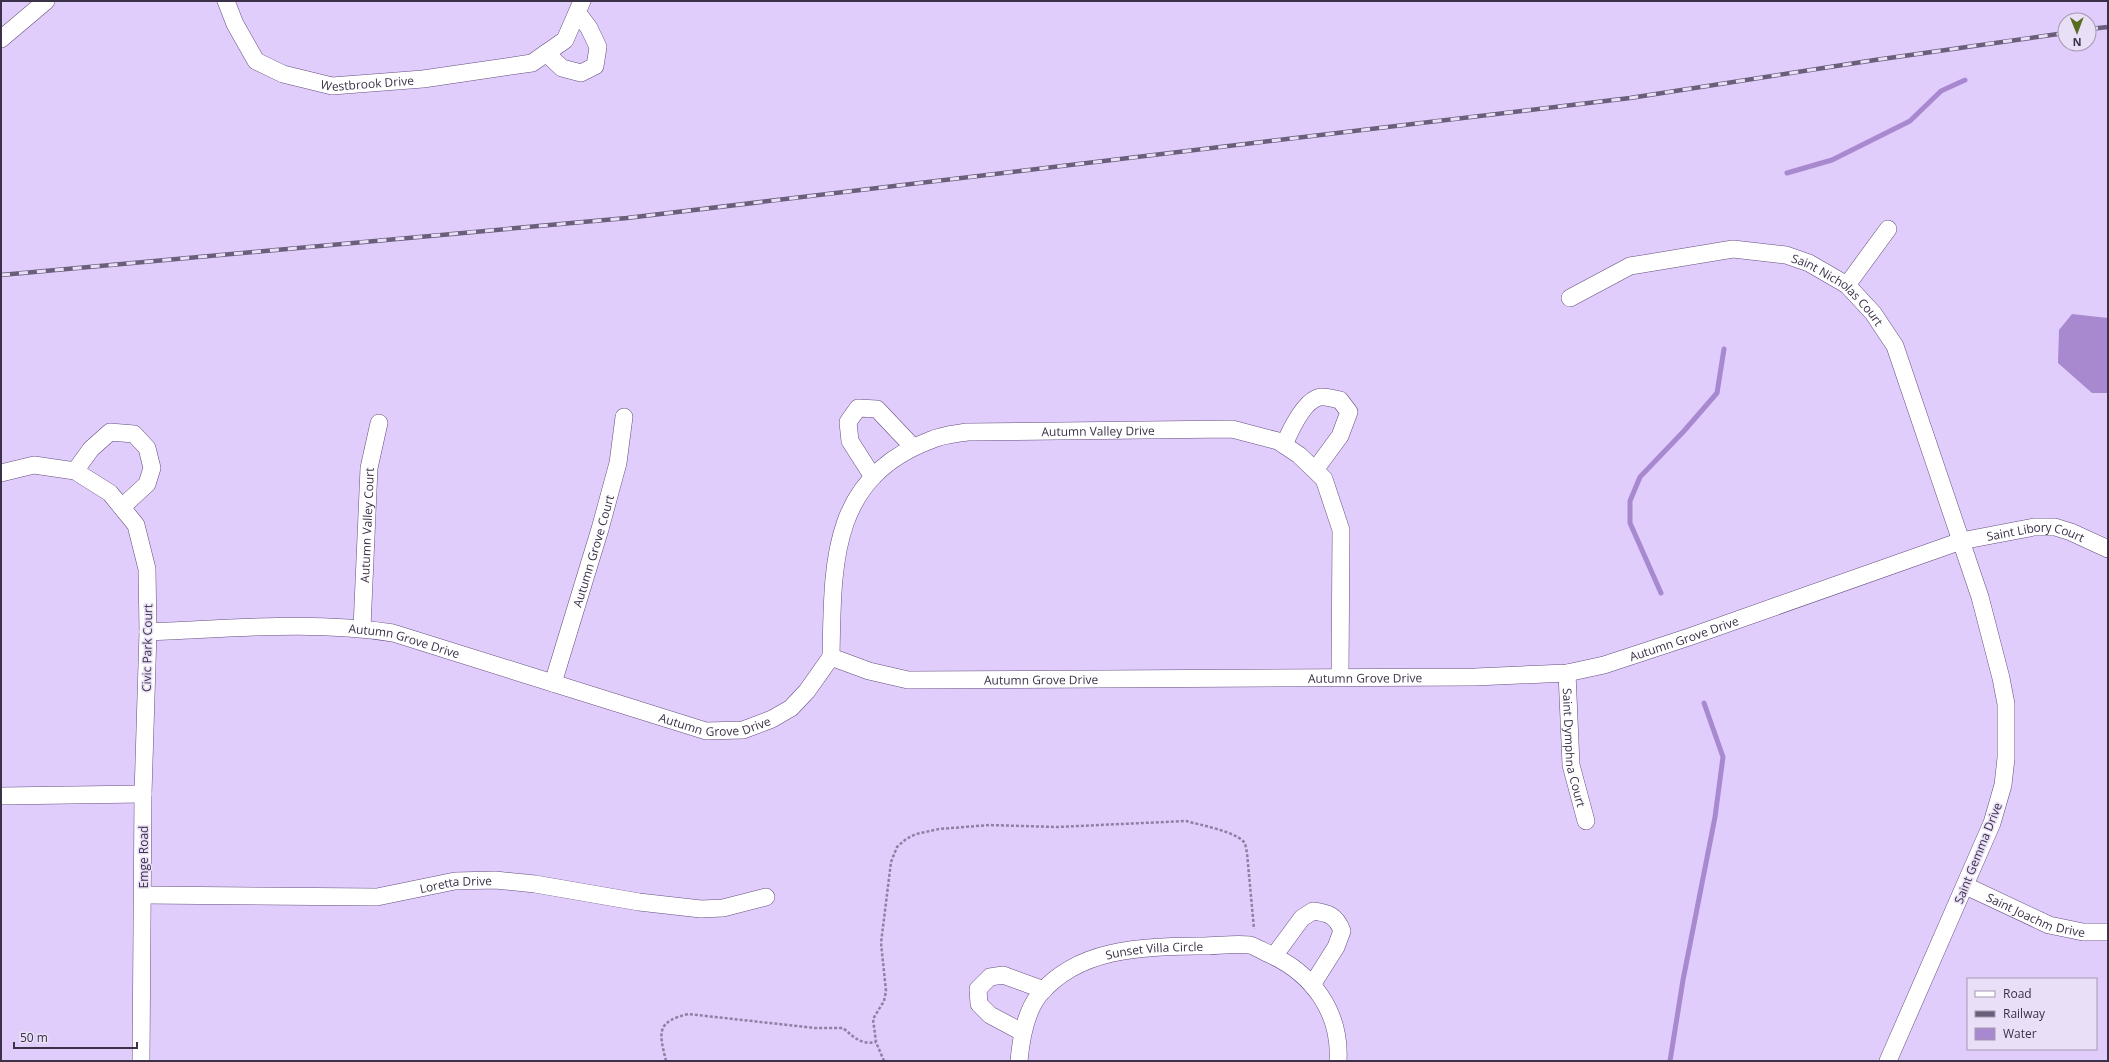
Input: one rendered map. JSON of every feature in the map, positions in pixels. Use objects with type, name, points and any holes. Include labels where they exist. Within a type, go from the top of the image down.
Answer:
[{"type":"street","points":[[1,39],[46,1]]},
{"type":"street","name":"Westbrook Drive","points":[[226,1],[235,24],[256,61],[283,74],[332,86],[423,79],[532,63],[565,40],[580,7]]},
{"type":"street","name":"Westbrook Drive","points":[[546,53],[562,68],[581,73],[595,66],[598,47],[580,7]]},
{"type":"street","points":[[1848,285],[1888,229]]},
{"type":"street","name":"Saint Nicholas Court","points":[[1570,298],[1630,266],[1733,249],[1786,255],[1809,263],[1848,285],[1873,313],[1895,346],[1961,541]]},
{"type":"street","points":[[1284,445],[1291,430],[1307,405],[1320,397],[1340,400],[1349,412],[1340,436],[1315,470]]},
{"type":"street","points":[[873,477],[850,441],[848,422],[858,408],[877,409],[913,447]]},
{"type":"street","name":"Autumn Grove Court","points":[[553,683],[618,463],[624,417]]},
{"type":"street","name":"Autumn Valley Court","points":[[362,628],[369,468],[379,423]]},
{"type":"street","name":"Autumn Valley Drive","points":[[830,657],[833,586],[840,538],[852,505],[873,477],[892,460],[913,447],[933,439],[967,432],[1014,430],[1232,429],[1278,440],[1299,455],[1324,479],[1341,530],[1340,677]]},
{"type":"street","points":[[75,470],[91,449],[110,432],[134,434],[147,448],[152,468],[147,484],[122,507]]},
{"type":"street","name":"Civic Park Court","points":[[1,473],[34,465],[75,470],[110,493],[136,525],[147,569],[148,632],[143,794]]},
{"type":"street","name":"Saint Libory Court","points":[[1961,541],[2034,527],[2055,527],[2071,532],[2108,549]]},
{"type":"street","name":"Autumn Grove Drive","points":[[148,632],[323,626],[362,628],[393,633],[706,731],[743,730],[772,719],[791,708],[807,691],[830,657],[869,671],[908,680],[1475,677],[1566,673],[1604,664],[1689,637],[1961,541]]},
{"type":"street","name":"Saint Gemma Drive","points":[[1888,1061],[1966,886],[1992,823],[2003,785],[2006,704],[2002,678],[1980,597],[1961,541]]},
{"type":"street","name":"Saint Dymphna Court","points":[[1566,673],[1571,765],[1586,821]]},
{"type":"street","points":[[1,796],[143,794]]},
{"type":"street","name":"Emge Road","points":[[141,1061],[143,794]]},
{"type":"street","name":"Loretta Drive","points":[[143,895],[377,897],[454,881],[495,880],[535,884],[639,902],[701,909],[723,908],[766,897]]},
{"type":"street","name":"Saint Joachm Drive","points":[[1966,886],[2049,925],[2083,932],[2108,932]]},
{"type":"street","points":[[1274,956],[1302,918],[1313,911],[1328,913],[1337,920],[1342,931],[1336,947],[1312,985]]},
{"type":"street","name":"Sunset Villa Circle","points":[[1019,1061],[1022,1032],[1038,996],[1069,969],[1089,959],[1109,953],[1180,947],[1250,946],[1286,961],[1298,970],[1318,991],[1334,1023],[1339,1052],[1338,1061]]},
{"type":"street","points":[[1022,1032],[990,1015],[979,1004],[978,988],[990,977],[1003,976],[1044,990]]},
{"type":"path","points":[[884,1061],[876,1042],[873,1019],[884,1001],[886,991],[881,943],[891,862],[897,848],[906,839],[916,834],[939,829],[989,825],[1044,827],[1186,821],[1230,834],[1244,842],[1248,853],[1255,947]]},
{"type":"path","points":[[666,1061],[661,1042],[661,1033],[666,1022],[673,1017],[688,1014],[814,1028],[843,1028],[860,1042],[867,1044],[876,1042]]},
{"type":"water","points":[[2072,314],[2108,318],[2108,393],[2092,393],[2058,363],[2059,330]]},
{"type":"waterway","points":[[1787,173],[1832,160],[1910,121],[1941,91],[1965,80]]},
{"type":"waterway","points":[[1661,593],[1630,523],[1630,501],[1640,477],[1684,431],[1717,393],[1724,349]]},
{"type":"waterway","points":[[1670,1061],[1683,980],[1715,817],[1723,757],[1704,703]]},
{"type":"railway","points":[[2097,28],[2108,27]]},
{"type":"railway","points":[[1,275],[627,218],[1630,98],[1875,60],[2057,34]]}]
